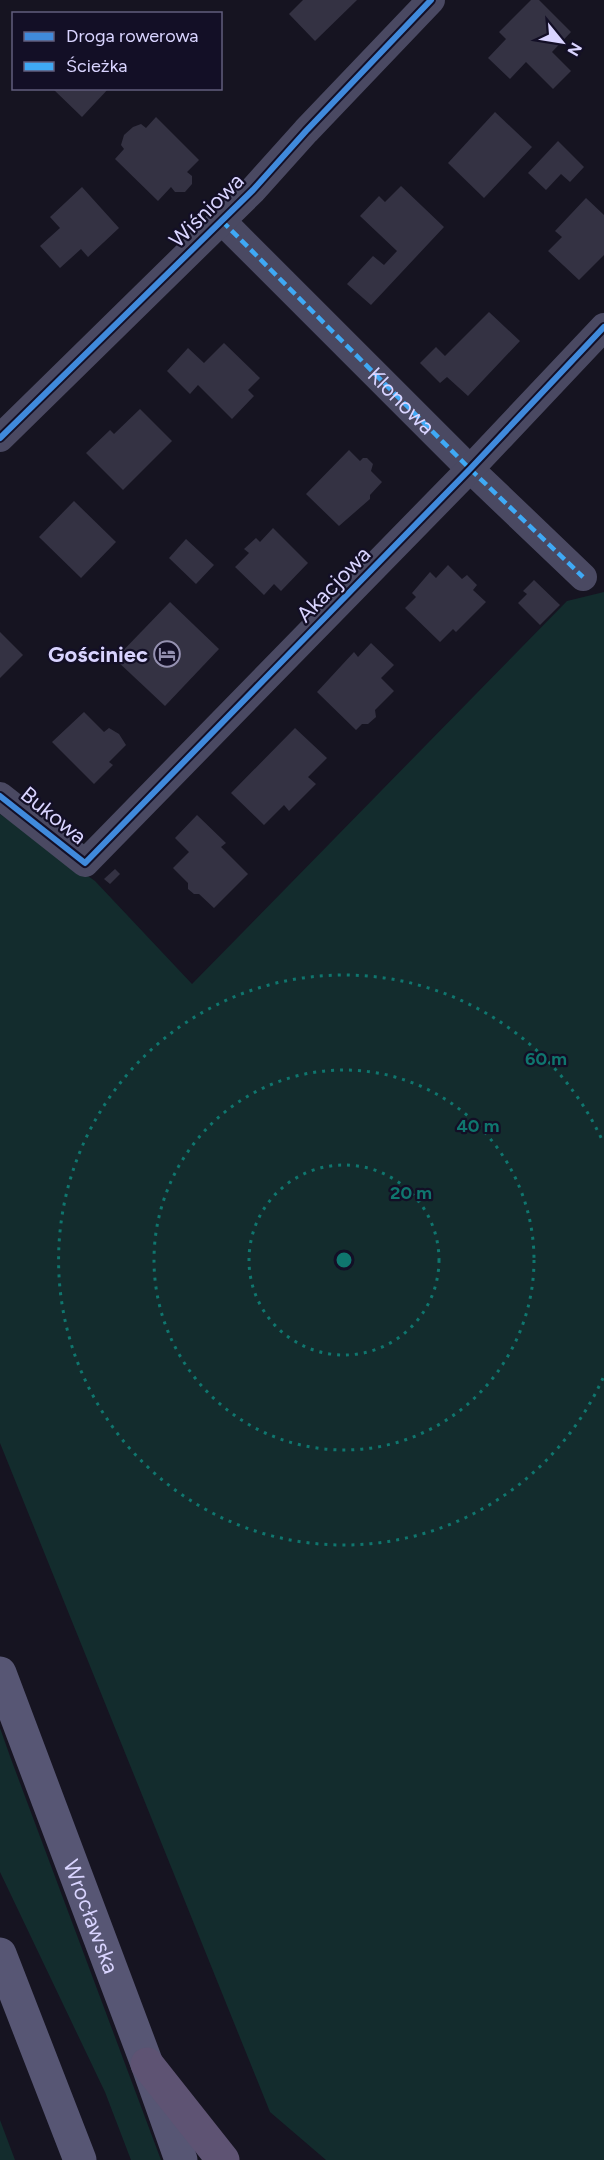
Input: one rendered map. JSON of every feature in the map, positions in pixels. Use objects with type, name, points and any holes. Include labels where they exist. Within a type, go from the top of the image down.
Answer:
[{"type":"main road","name":"Wrocławska","points":[[0,1673],[181,2160]]},
{"type":"main road","points":[[0,1954],[80,2160]]},
{"type":"main road","points":[[147,2064],[223,2160]]},
{"type":"street","name":"Wiśniowa","points":[[0,438],[222,221],[431,0]]},
{"type":"street","name":"Klonowa","points":[[222,221],[470,469],[583,578]]},
{"type":"street","name":"Akacjowa","points":[[85,863],[470,469],[604,327]]},
{"type":"street","name":"Bukowa","points":[[0,796],[85,863]]},
{"type":"green space","points":[[604,592],[604,2160],[326,2160],[270,2112],[0,1443],[0,814],[95,881],[192,984],[567,601]]},
{"type":"green space","points":[[0,1728],[161,2160],[131,2160],[105,2092],[0,1872]]},
{"type":"green space","points":[[0,2120],[15,2160],[0,2160]]},
{"type":"building","points":[[303,0],[357,0],[315,41],[289,14]]},
{"type":"building","points":[[531,0],[539,0],[571,32],[552,52],[571,71],[553,89],[526,62],[510,79],[488,58],[506,39],[499,32]]},
{"type":"building","points":[[54,90],[107,90],[82,117]]},
{"type":"building","points":[[495,112],[532,147],[484,198],[448,163]]},
{"type":"building","points":[[156,117],[199,160],[187,172],[192,176],[192,184],[185,192],[175,192],[171,187],[158,201],[115,159],[124,149],[121,145],[124,135],[133,127],[141,124],[146,128]]},
{"type":"building","points":[[558,141],[584,167],[570,182],[561,174],[546,190],[528,173]]},
{"type":"building","points":[[401,186],[444,227],[371,305],[347,284],[373,256],[384,265],[397,251],[360,216],[379,196],[385,202]]},
{"type":"building","points":[[82,187],[119,228],[88,257],[81,249],[60,268],[40,246],[60,228],[50,217]]},
{"type":"building","points":[[586,198],[604,215],[604,255],[579,280],[548,251],[562,237],[555,231]]},
{"type":"building","points":[[489,312],[520,341],[468,396],[447,377],[440,383],[420,363],[436,347],[445,356]]},
{"type":"building","points":[[224,343],[260,378],[248,390],[254,396],[232,419],[198,385],[190,394],[167,371],[188,348],[204,363]]},
{"type":"building","points":[[140,409],[172,441],[123,490],[86,453],[110,430],[114,434]]},
{"type":"building","points":[[349,450],[360,461],[367,458],[373,464],[371,471],[382,482],[370,495],[370,499],[339,526],[306,494]]},
{"type":"building","points":[[74,501],[116,542],[81,578],[39,537]]},
{"type":"building","points":[[273,528],[308,563],[281,591],[274,584],[264,595],[235,567],[249,553],[244,549],[256,538],[260,542]]},
{"type":"building","points":[[186,539],[214,565],[196,584],[169,558]]},
{"type":"building","points":[[448,565],[462,579],[467,575],[477,585],[473,590],[486,602],[456,632],[453,629],[440,642],[405,608],[416,597],[412,593],[430,572],[436,578]]},
{"type":"building","points":[[534,580],[560,605],[540,625],[518,603],[527,594],[523,591]]},
{"type":"building","name":"Gościniec","points":[[170,602],[219,649],[165,706],[115,659]]},
{"type":"building","points":[[0,632],[23,655],[0,678]]},
{"type":"building","points":[[371,643],[394,665],[381,678],[394,691],[375,710],[376,717],[356,730],[317,692],[354,652],[358,657]]},
{"type":"building","points":[[84,712],[104,732],[109,728],[119,734],[126,745],[109,762],[113,765],[94,784],[52,742]]},
{"type":"building","points":[[295,728],[327,758],[308,777],[316,784],[289,811],[284,805],[264,825],[231,793]]},
{"type":"building","points":[[197,815],[226,843],[221,847],[248,874],[214,908],[199,894],[194,894],[188,889],[188,883],[173,868],[189,852],[175,838]]},
{"type":"building","points":[[115,869],[120,874],[110,884],[104,879]]},
{"type":"marked path","points":[[222,221],[470,469],[583,577]]},
{"type":"cycle path","points":[[0,438],[253,190],[431,0]]},
{"type":"cycle path","points":[[0,796],[85,863],[470,469],[604,327]]},
{"type":"place","name":"Gościniec","points":[[167,654]]}]
